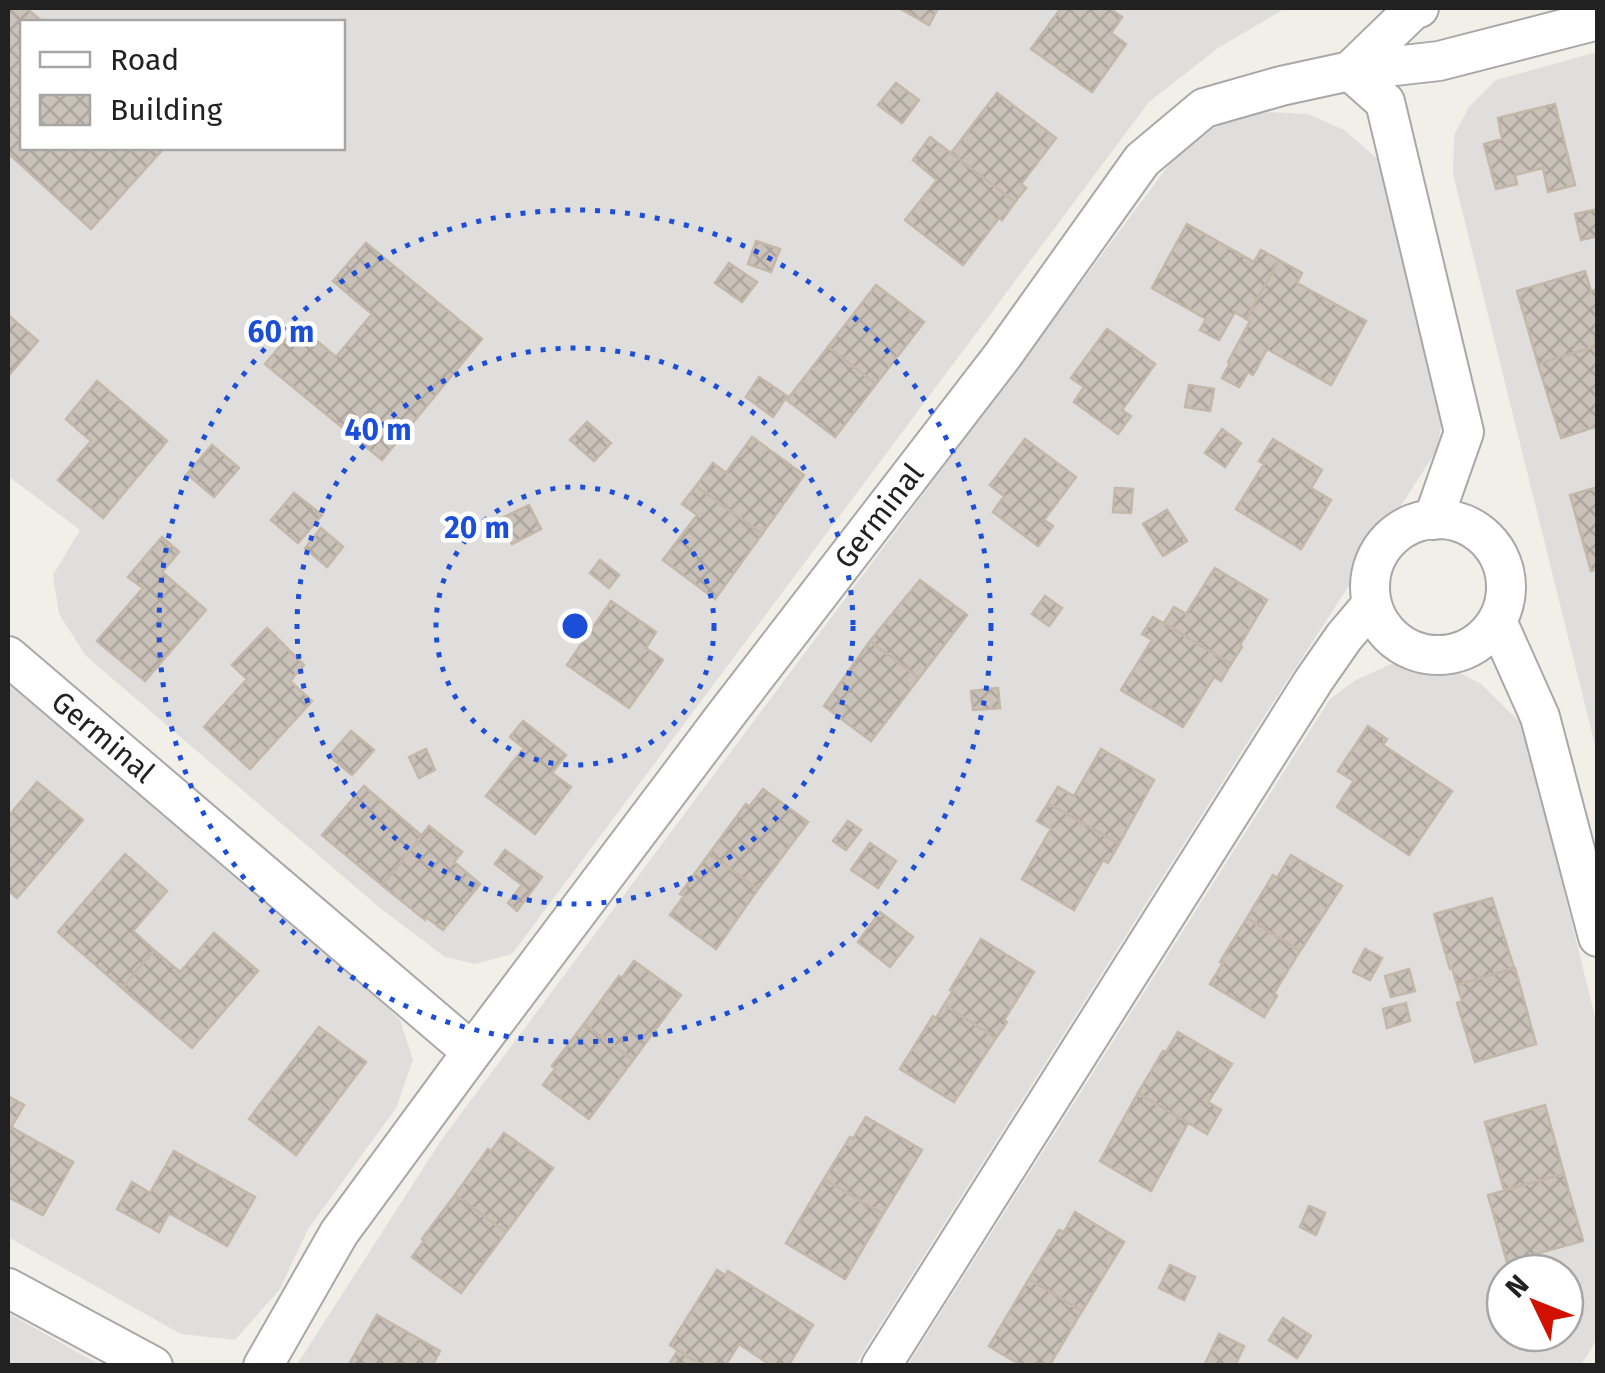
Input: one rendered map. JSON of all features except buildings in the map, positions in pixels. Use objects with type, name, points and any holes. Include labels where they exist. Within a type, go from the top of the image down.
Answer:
[{"type":"street","points":[[1419,8],[1350,71],[1385,102],[1464,432],[1433,520]]},
{"type":"street","name":"Germinal","points":[[263,1366],[338,1233],[725,716],[1004,355],[1142,160],[1204,108],[1350,71],[1439,62],[1598,20]]},
{"type":"street","points":[[1447,519],[1473,528],[1493,546],[1505,569],[1506,596],[1497,621],[1480,642],[1456,654],[1429,655],[1403,646],[1384,629],[1372,604],[1370,578],[1379,552],[1396,532],[1420,520],[1433,520],[1447,519]]},
{"type":"street","points":[[881,1366],[1314,680],[1372,604]]},
{"type":"street","points":[[1497,621],[1540,717],[1598,937]]},
{"type":"street","name":"Germinal","points":[[8,656],[472,1052]]},
{"type":"street","points":[[8,1288],[154,1366]]},
{"type":"shaded area","points":[[8,8],[1286,8],[1218,48],[1149,102],[512,954],[475,964],[445,957],[380,908],[86,656],[59,614],[53,575],[80,530],[8,476]]},
{"type":"shaded area","points":[[1597,52],[1597,753],[1453,174],[1454,135],[1469,107],[1496,80]]},
{"type":"shaded area","points":[[1269,112],[1308,114],[1344,130],[1379,160],[1400,220],[1446,397],[1437,450],[855,1365],[296,1366],[442,1139],[1174,158],[1197,136],[1233,118]]},
{"type":"shaded area","points":[[1441,663],[1481,684],[1523,725],[1597,1025],[1597,1339],[1581,1365],[907,1366],[1330,699],[1354,681],[1391,664]]},
{"type":"shaded area","points":[[8,668],[400,1020],[413,1060],[396,1108],[308,1229],[280,1289],[235,1340],[181,1334],[8,1237]]},
{"type":"shaded area","points":[[8,1313],[100,1365],[8,1365]]}]
